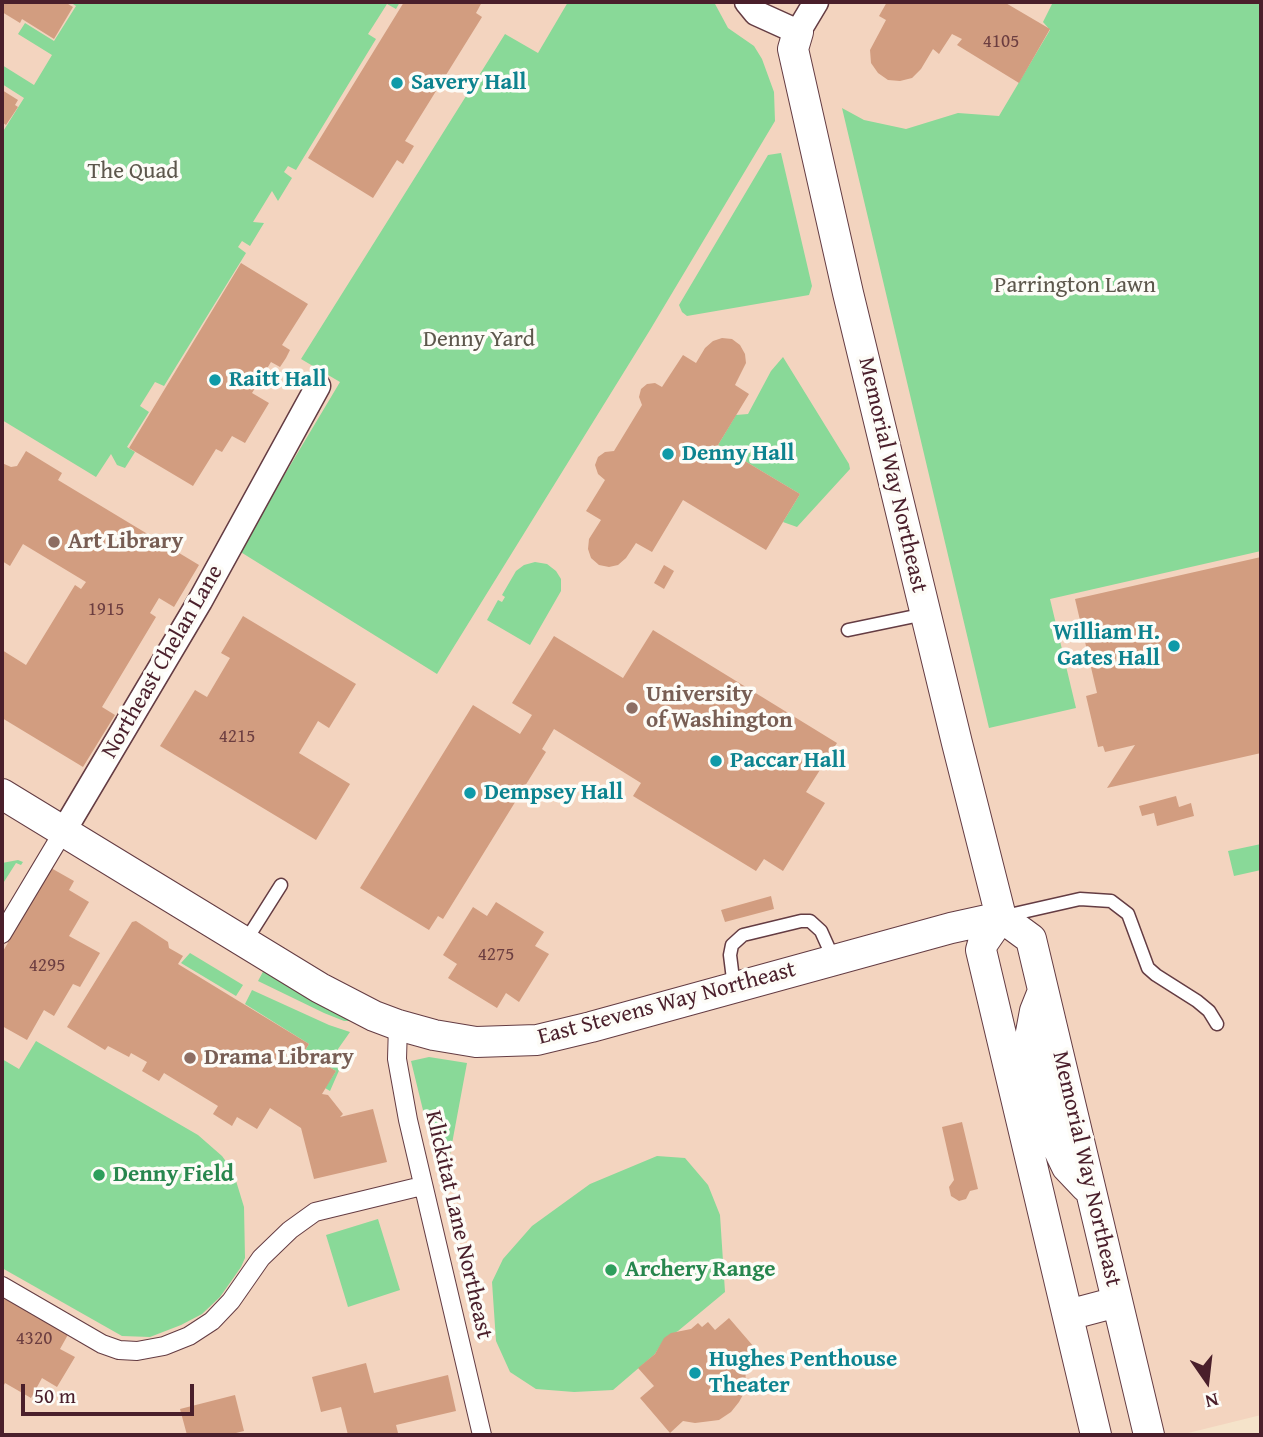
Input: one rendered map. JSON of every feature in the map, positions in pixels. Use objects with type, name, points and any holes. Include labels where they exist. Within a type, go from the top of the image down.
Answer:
[{"type":"street","points":[[747,2],[756,13],[798,32],[816,2]]},
{"type":"street","name":"Memorial Way Northeast","points":[[798,32],[793,49],[848,293],[1001,917],[1031,939],[1044,990],[1035,1011],[1028,1042],[1055,1142],[1066,1167],[1091,1193],[1149,1435]]},
{"type":"street","name":"Northeast Chelan Lane","points":[[2,934],[200,601],[318,386]]},
{"type":"street","name":"East Stevens Way Northeast","points":[[2,794],[320,988],[374,1016],[398,1025],[433,1035],[476,1042],[537,1040],[1001,917]]},
{"type":"street","points":[[1001,917],[981,950],[1097,1435]]},
{"type":"street","name":"Klickitat Lane Northeast","points":[[398,1025],[397,1059],[422,1186],[482,1435]]},
{"type":"street","points":[[2,1286],[102,1344],[119,1350],[137,1351],[164,1346],[189,1336],[212,1321],[231,1301],[261,1258],[290,1230],[315,1212],[422,1186]]},
{"type":"street","points":[[1068,1315],[1117,1303]]},
{"type":"lane","points":[[848,630],[925,614]]},
{"type":"lane","points":[[245,942],[281,885]]},
{"type":"lane","name":"East Stevens Way Northeast","points":[[1001,917],[1080,899],[1103,899],[1119,906],[1132,922],[1149,968],[1197,1001],[1217,1024]]},
{"type":"lane","points":[[734,987],[730,955],[732,945],[743,935],[810,921],[821,931],[834,960]]},
{"type":"shaded area","name":"University of Washington","points":[[2,2],[1261,2],[1261,1415],[1180,1435],[2,1435]]},
{"type":"green space","name":"The Quad","points":[[70,2],[400,2],[396,9],[387,4],[368,34],[376,39],[296,170],[288,166],[284,172],[292,178],[278,201],[272,191],[253,222],[264,223],[250,246],[242,241],[238,247],[246,253],[164,386],[155,382],[140,406],[149,412],[127,447],[135,452],[125,468],[117,465],[111,454],[96,477],[2,420],[2,133],[24,98],[2,84],[2,65],[34,85],[52,55],[18,34],[25,23],[54,41],[76,6]]},
{"type":"green space","name":"Denny Yard","points":[[568,2],[714,2],[728,28],[754,46],[762,59],[774,92],[775,121],[650,330],[437,674],[239,551],[340,382],[301,359],[505,34],[538,53]]},
{"type":"green space","name":"Parrington Lawn","points":[[1053,2],[1261,2],[1261,551],[1050,599],[1076,708],[989,728],[842,108],[864,120],[906,129],[958,113],[999,116],[1050,30],[1043,22]]},
{"type":"green space","points":[[781,153],[812,286],[809,295],[687,316],[679,305],[768,155]]},
{"type":"green space","points":[[783,357],[850,469],[797,527],[783,522],[800,494],[718,445],[736,415],[748,414],[771,371]]},
{"type":"green space","points":[[535,562],[547,564],[556,571],[561,579],[561,591],[530,645],[487,620],[498,600],[502,602],[505,597],[502,595],[516,571]]},
{"type":"green space","points":[[1261,844],[1261,870],[1234,876],[1228,851]]},
{"type":"green space","points":[[18,860],[23,862],[21,865],[16,863],[2,885],[2,863]]},
{"type":"green space","points":[[190,953],[243,985],[236,996],[181,963]]},
{"type":"green space","points":[[265,968],[354,1021],[344,1021],[324,1013],[258,981]]},
{"type":"green space","points":[[252,990],[350,1032],[338,1049],[341,1066],[330,1091],[325,1088],[336,1071],[304,1052],[309,1044],[245,1004]]},
{"type":"green space","name":"Denny Field","points":[[36,1041],[198,1135],[222,1156],[233,1171],[244,1207],[245,1258],[220,1297],[202,1314],[150,1337],[122,1336],[2,1268],[2,1059],[19,1069]]},
{"type":"green space","points":[[429,1057],[467,1063],[443,1192],[411,1061]]},
{"type":"green space","name":"Archery Range","points":[[657,1156],[685,1158],[708,1185],[720,1215],[725,1292],[678,1331],[665,1338],[655,1354],[613,1390],[574,1392],[536,1389],[510,1372],[496,1341],[492,1282],[503,1259],[532,1226],[590,1184]]},
{"type":"green space","points":[[378,1219],[400,1290],[348,1307],[326,1235]]},
{"type":"building","points":[[2,2],[65,2],[73,7],[54,39],[22,19],[20,23],[2,12]]},
{"type":"building","name":"Savery Hall","points":[[404,2],[482,2],[476,13],[482,17],[405,141],[414,146],[403,164],[397,160],[373,198],[308,158]]},
{"type":"building","points":[[887,2],[1004,2],[1050,29],[1019,83],[957,45],[962,39],[952,34],[939,54],[933,49],[912,78],[888,80],[878,73],[871,63],[870,50],[886,20],[879,16]]},
{"type":"building","points":[[2,90],[18,100],[15,105],[18,107],[6,125],[2,122]]},
{"type":"building","name":"Raitt Hall","points":[[241,263],[308,304],[282,345],[290,350],[286,358],[280,367],[271,362],[252,393],[269,403],[245,443],[232,436],[222,452],[216,449],[193,486],[129,448]]},
{"type":"building","name":"Denny Hall","points":[[722,338],[732,339],[740,345],[745,354],[746,363],[735,385],[749,394],[718,445],[800,494],[766,550],[683,500],[652,552],[636,543],[618,565],[599,565],[591,558],[588,549],[589,539],[601,520],[586,511],[605,480],[598,474],[595,465],[598,457],[605,452],[614,451],[642,405],[639,397],[641,389],[647,384],[655,383],[662,387],[683,355],[696,363],[705,348]]},
{"type":"building","points":[[26,451],[62,473],[58,480],[199,565],[174,607],[159,598],[150,613],[156,617],[102,707],[115,715],[83,767],[2,718],[2,650],[26,665],[75,585],[81,589],[86,582],[23,544],[10,566],[2,561],[2,463],[11,467],[17,466]]},
{"type":"building","name":"William H. Gates Hall","points":[[1261,557],[1261,753],[1107,788],[1135,745],[1105,752],[1103,746],[1098,747],[1086,696],[1097,693],[1075,599]]},
{"type":"building","points":[[664,565],[674,571],[664,589],[654,583]]},
{"type":"building","points":[[243,616],[356,684],[329,728],[318,721],[299,753],[350,784],[316,840],[160,746],[195,690],[207,697],[230,658],[221,653]]},
{"type":"building","name":"Paccar Hall","points":[[653,630],[837,743],[806,792],[825,803],[783,871],[764,859],[756,871],[633,796],[641,783],[554,729],[542,749],[546,752],[443,919],[438,916],[429,930],[360,888],[473,705],[520,734],[532,715],[512,703],[554,636],[623,678]]},
{"type":"building","points":[[1176,796],[1179,807],[1191,803],[1194,816],[1157,826],[1154,813],[1142,816],[1139,806]]},
{"type":"building","points":[[51,868],[74,881],[69,890],[89,902],[69,936],[100,953],[80,987],[73,984],[54,1016],[44,1010],[27,1040],[2,1026],[2,953]]},
{"type":"building","points":[[771,896],[774,909],[725,922],[721,910]]},
{"type":"building","points":[[496,902],[544,932],[535,946],[549,954],[519,1002],[506,993],[497,1008],[448,978],[457,964],[443,955],[473,907],[487,916]]},
{"type":"building","points":[[136,921],[168,942],[169,948],[183,956],[178,964],[309,1044],[304,1052],[336,1071],[322,1094],[328,1095],[343,1114],[340,1117],[373,1109],[387,1162],[314,1179],[301,1128],[270,1108],[257,1129],[237,1117],[232,1126],[213,1114],[218,1106],[164,1073],[159,1081],[142,1071],[147,1062],[131,1053],[129,1057],[108,1046],[105,1050],[67,1027],[132,922]]},
{"type":"building","points":[[962,1122],[978,1189],[970,1191],[966,1199],[959,1201],[951,1196],[949,1187],[954,1180],[942,1127]]},
{"type":"building","points":[[2,1292],[70,1331],[60,1349],[75,1357],[57,1387],[42,1378],[31,1398],[5,1383],[2,1389]]},
{"type":"building","name":"Hughes Penthouse Theater","points":[[729,1318],[760,1354],[746,1366],[745,1391],[731,1412],[719,1420],[695,1423],[683,1421],[670,1433],[640,1398],[654,1386],[638,1368],[655,1354],[664,1338],[671,1333],[691,1329],[698,1323],[702,1327],[708,1322],[715,1330]]},
{"type":"building","points":[[366,1363],[374,1393],[448,1375],[456,1411],[396,1425],[396,1434],[348,1435],[341,1407],[321,1412],[312,1377]]},
{"type":"building","points":[[235,1395],[244,1431],[228,1435],[187,1435],[180,1409]]},
{"type":"place","name":"Savery Hall","points":[[397,83]]},
{"type":"place","name":"Raitt Hall","points":[[215,380]]},
{"type":"place","name":"Denny Hall","points":[[668,454]]},
{"type":"place","name":"Art Library","points":[[54,542]]},
{"type":"place","name":"William H. Gates Hall","points":[[1174,646]]},
{"type":"place","name":"University of Washington","points":[[632,708]]},
{"type":"place","name":"Paccar Hall","points":[[716,761]]},
{"type":"place","name":"Dempsey Hall","points":[[470,793]]},
{"type":"place","name":"Drama Library","points":[[190,1058]]},
{"type":"place","name":"Denny Field","points":[[99,1175]]},
{"type":"place","name":"Archery Range","points":[[611,1270]]},
{"type":"place","name":"Hughes Penthouse Theater","points":[[695,1373]]}]
